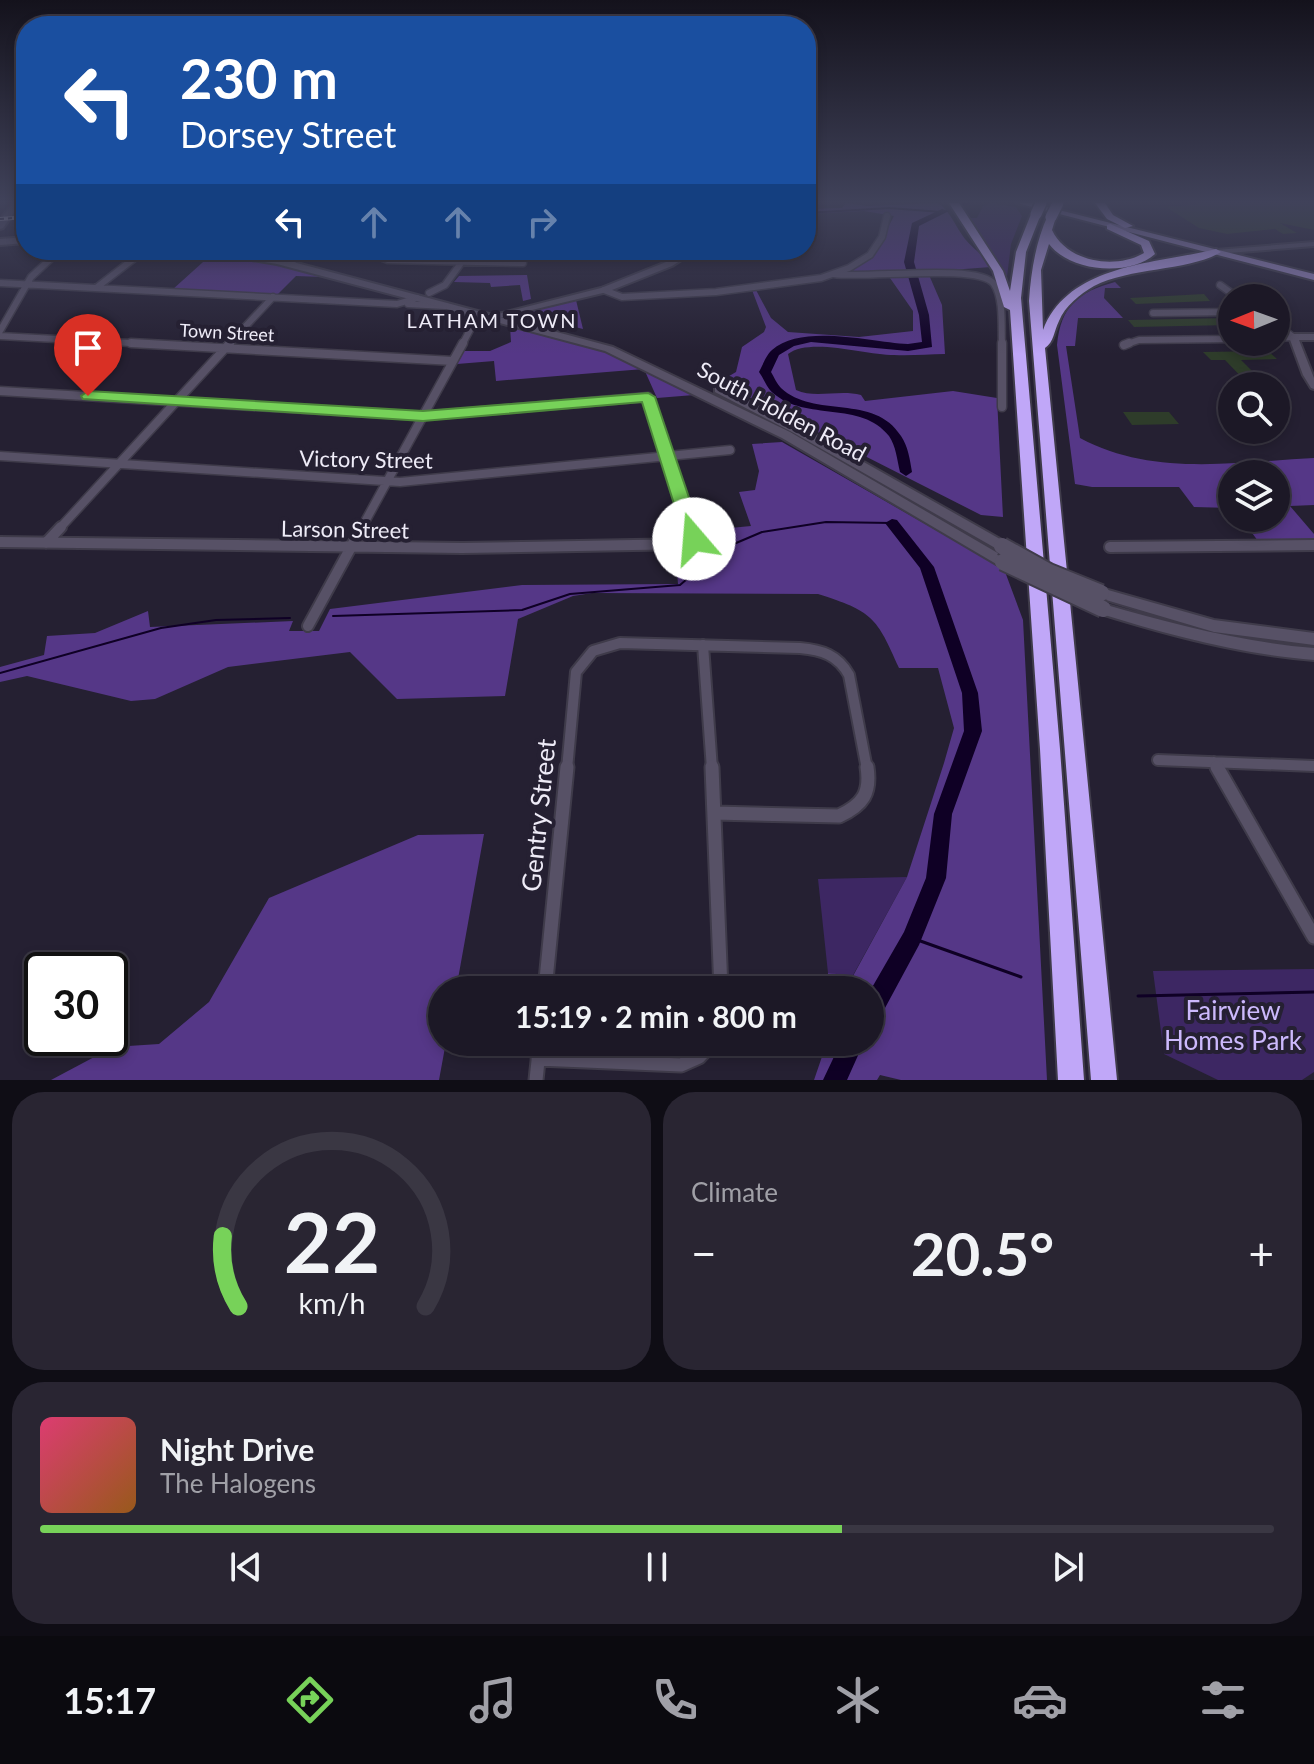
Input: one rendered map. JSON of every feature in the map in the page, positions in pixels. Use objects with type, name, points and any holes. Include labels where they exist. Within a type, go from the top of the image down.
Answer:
[{"type":"highway","points":[[987,253],[1006,289],[1020,358]]},
{"type":"highway","points":[[1021,253],[1015,298],[1071,1080]]},
{"type":"highway","points":[[1037,253],[1035,286],[1071,736],[1104,1080]]},
{"type":"highway","points":[[1070,253],[1088,261],[1132,262],[1150,253]]},
{"type":"highway","points":[[1041,362],[1054,313],[1079,290],[1121,273],[1210,253]]},
{"type":"main road","points":[[1221,253],[1314,277]]},
{"type":"main road","points":[[1256,253],[1258,258],[1286,270]]},
{"type":"main road","name":"South Holden Road","points":[[305,260],[417,298],[590,343],[634,359],[786,435],[1003,554],[1102,601],[1195,636],[1262,650],[1314,654]]},
{"type":"main road","name":"South Holden Road","points":[[307,260],[608,340],[645,355],[796,429],[1003,554]]},
{"type":"main road","name":"South Holden Road","points":[[1102,601],[1214,626],[1314,639]]},
{"type":"street","points":[[604,290],[622,297],[791,284],[834,274],[872,253]]},
{"type":"street","points":[[0,333],[26,285],[50,260]]},
{"type":"street","points":[[96,288],[132,260]]},
{"type":"street","points":[[388,260],[523,263]]},
{"type":"street","points":[[308,626],[471,328],[504,311],[604,290],[676,260]]},
{"type":"street","points":[[429,293],[445,285],[461,263]]},
{"type":"street","points":[[834,274],[853,279],[967,271],[988,276],[993,282],[999,314],[1002,407]]},
{"type":"street","points":[[0,283],[446,306]]},
{"type":"street","points":[[46,543],[273,297]]},
{"type":"street","points":[[397,304],[417,298]]},
{"type":"street","points":[[1153,313],[1218,312]]},
{"type":"street","name":"Town Street","points":[[0,333],[453,361]]},
{"type":"street","points":[[1290,335],[1303,355],[1307,374],[1314,386]]},
{"type":"street","points":[[1290,337],[1314,337]]},
{"type":"street","points":[[1124,345],[1139,340],[1218,339]]},
{"type":"street","points":[[0,391],[423,416],[648,397],[666,457]]},
{"type":"street","name":"Victory Street","points":[[0,456],[385,482],[730,450]]},
{"type":"street","name":"Larson Street","points":[[0,542],[350,547],[690,544],[694,539],[666,457]]},
{"type":"street","points":[[1110,547],[1314,545]]},
{"type":"street","name":"Gentry Street","points":[[546,976],[576,672],[581,660],[604,645],[620,643],[703,645]]},
{"type":"street","points":[[715,813],[839,816],[856,809],[863,802],[870,785],[849,675],[844,664],[819,650],[703,645],[715,813],[721,976]]},
{"type":"street","points":[[1158,760],[1314,766]]},
{"type":"street","points":[[1214,762],[1314,937]]},
{"type":"street","points":[[536,1080],[538,1056]]},
{"type":"street","points":[[538,1059],[681,1065],[700,1056]]},
{"type":"green space","points":[[992,253],[1010,253],[1007,277]]},
{"type":"green space","points":[[907,877],[853,976],[828,973],[818,879]]},
{"type":"green space","name":"Fairview Homes Park","points":[[1314,969],[1314,1072],[1302,1080],[1218,1080],[1164,1054],[1153,971]]},
{"type":"shaded area","points":[[874,253],[979,253],[991,267],[870,276],[843,274]]},
{"type":"shaded area","points":[[205,260],[256,260],[324,277],[296,276],[277,295],[172,290]]},
{"type":"shaded area","points":[[527,275],[531,299],[523,301],[520,285],[491,287],[490,283],[454,282],[459,276]]},
{"type":"shaded area","points":[[929,275],[942,305],[945,354],[894,355],[824,347],[798,349],[788,354],[796,390],[812,394],[853,393],[861,395],[865,401],[953,391],[997,398],[1003,517],[981,515],[719,382],[736,372],[742,347],[764,332],[766,327],[752,290],[756,290],[771,318],[788,332],[859,337],[913,331],[913,311],[890,278]]},
{"type":"shaded area","points":[[1115,282],[1121,288],[1105,288],[1104,298],[1123,318],[1078,318],[1075,346],[1066,346],[1080,438],[1136,458],[1165,463],[1218,464],[1218,508],[1194,507],[1179,487],[1092,487],[1075,484],[1057,345],[1067,311],[1081,296]]},
{"type":"shaded area","points":[[576,300],[583,329],[528,315],[531,309]]},
{"type":"shaded area","points":[[510,327],[598,349],[644,369],[496,381],[494,361],[457,364],[464,351],[490,351],[511,342]]},
{"type":"shaded area","points":[[644,369],[677,386],[694,395],[657,398]]},
{"type":"shaded area","points":[[782,442],[1004,569],[1023,620],[1047,1080],[901,1080],[880,1075],[877,1080],[814,1080],[822,1056],[884,1056],[884,976],[853,976],[907,877],[954,728],[938,668],[899,668],[885,637],[870,618],[862,611],[836,600],[818,594],[592,593],[573,596],[518,619],[505,696],[397,699],[350,652],[228,667],[155,699],[131,701],[27,676],[0,682],[0,667],[44,655],[47,636],[95,633],[148,611],[150,627],[293,621],[289,631],[319,631],[330,609],[522,585],[678,584],[675,548],[699,545],[699,531],[751,526],[739,492],[755,490],[759,471],[752,444]]},
{"type":"shaded area","points":[[1314,458],[1314,505],[1290,506],[1290,460],[1284,460]]},
{"type":"shaded area","points":[[1290,506],[1314,534],[1314,540],[1258,541],[1251,532],[1290,532]]},
{"type":"shaded area","points":[[484,834],[459,976],[428,976],[428,1056],[443,1056],[439,1080],[51,1080],[96,1056],[128,1056],[128,1046],[159,1044],[209,1002],[269,898],[418,835]]},
{"type":"building","points":[[1204,294],[1210,301],[1136,304],[1130,298]]},
{"type":"building","points":[[1218,318],[1218,325],[1134,327],[1128,320]]},
{"type":"building","points":[[1203,352],[1218,352],[1218,356],[1274,356],[1277,359],[1241,360],[1253,372],[1237,372],[1225,360],[1211,360]]},
{"type":"building","points":[[1123,412],[1169,412],[1179,424],[1132,425]]},
{"type":"waterway","points":[[910,253],[912,274]]},
{"type":"waterway","points":[[906,472],[897,439],[882,422],[865,414],[807,405],[790,399],[775,389],[765,372],[775,353],[791,343],[811,339],[885,346],[928,345],[924,315],[913,277]]},
{"type":"waterway","points":[[333,616],[522,610],[570,594],[680,585],[722,549],[762,532],[826,522],[892,523]]},
{"type":"waterway","points":[[884,988],[912,938],[936,878],[943,814],[973,731],[970,693],[927,567],[892,523]]},
{"type":"waterway","points":[[0,673],[161,628],[216,620],[290,618]]},
{"type":"waterway","points":[[912,938],[1021,977]]},
{"type":"waterway","points":[[1138,996],[1314,992]]},
{"type":"waterway","points":[[835,1080],[846,1056]]},
{"type":"district","name":"LATHAM TOWN","points":[[492,320]]},
{"type":"route","points":[[88,396],[423,416],[648,397],[694,539]]}]
